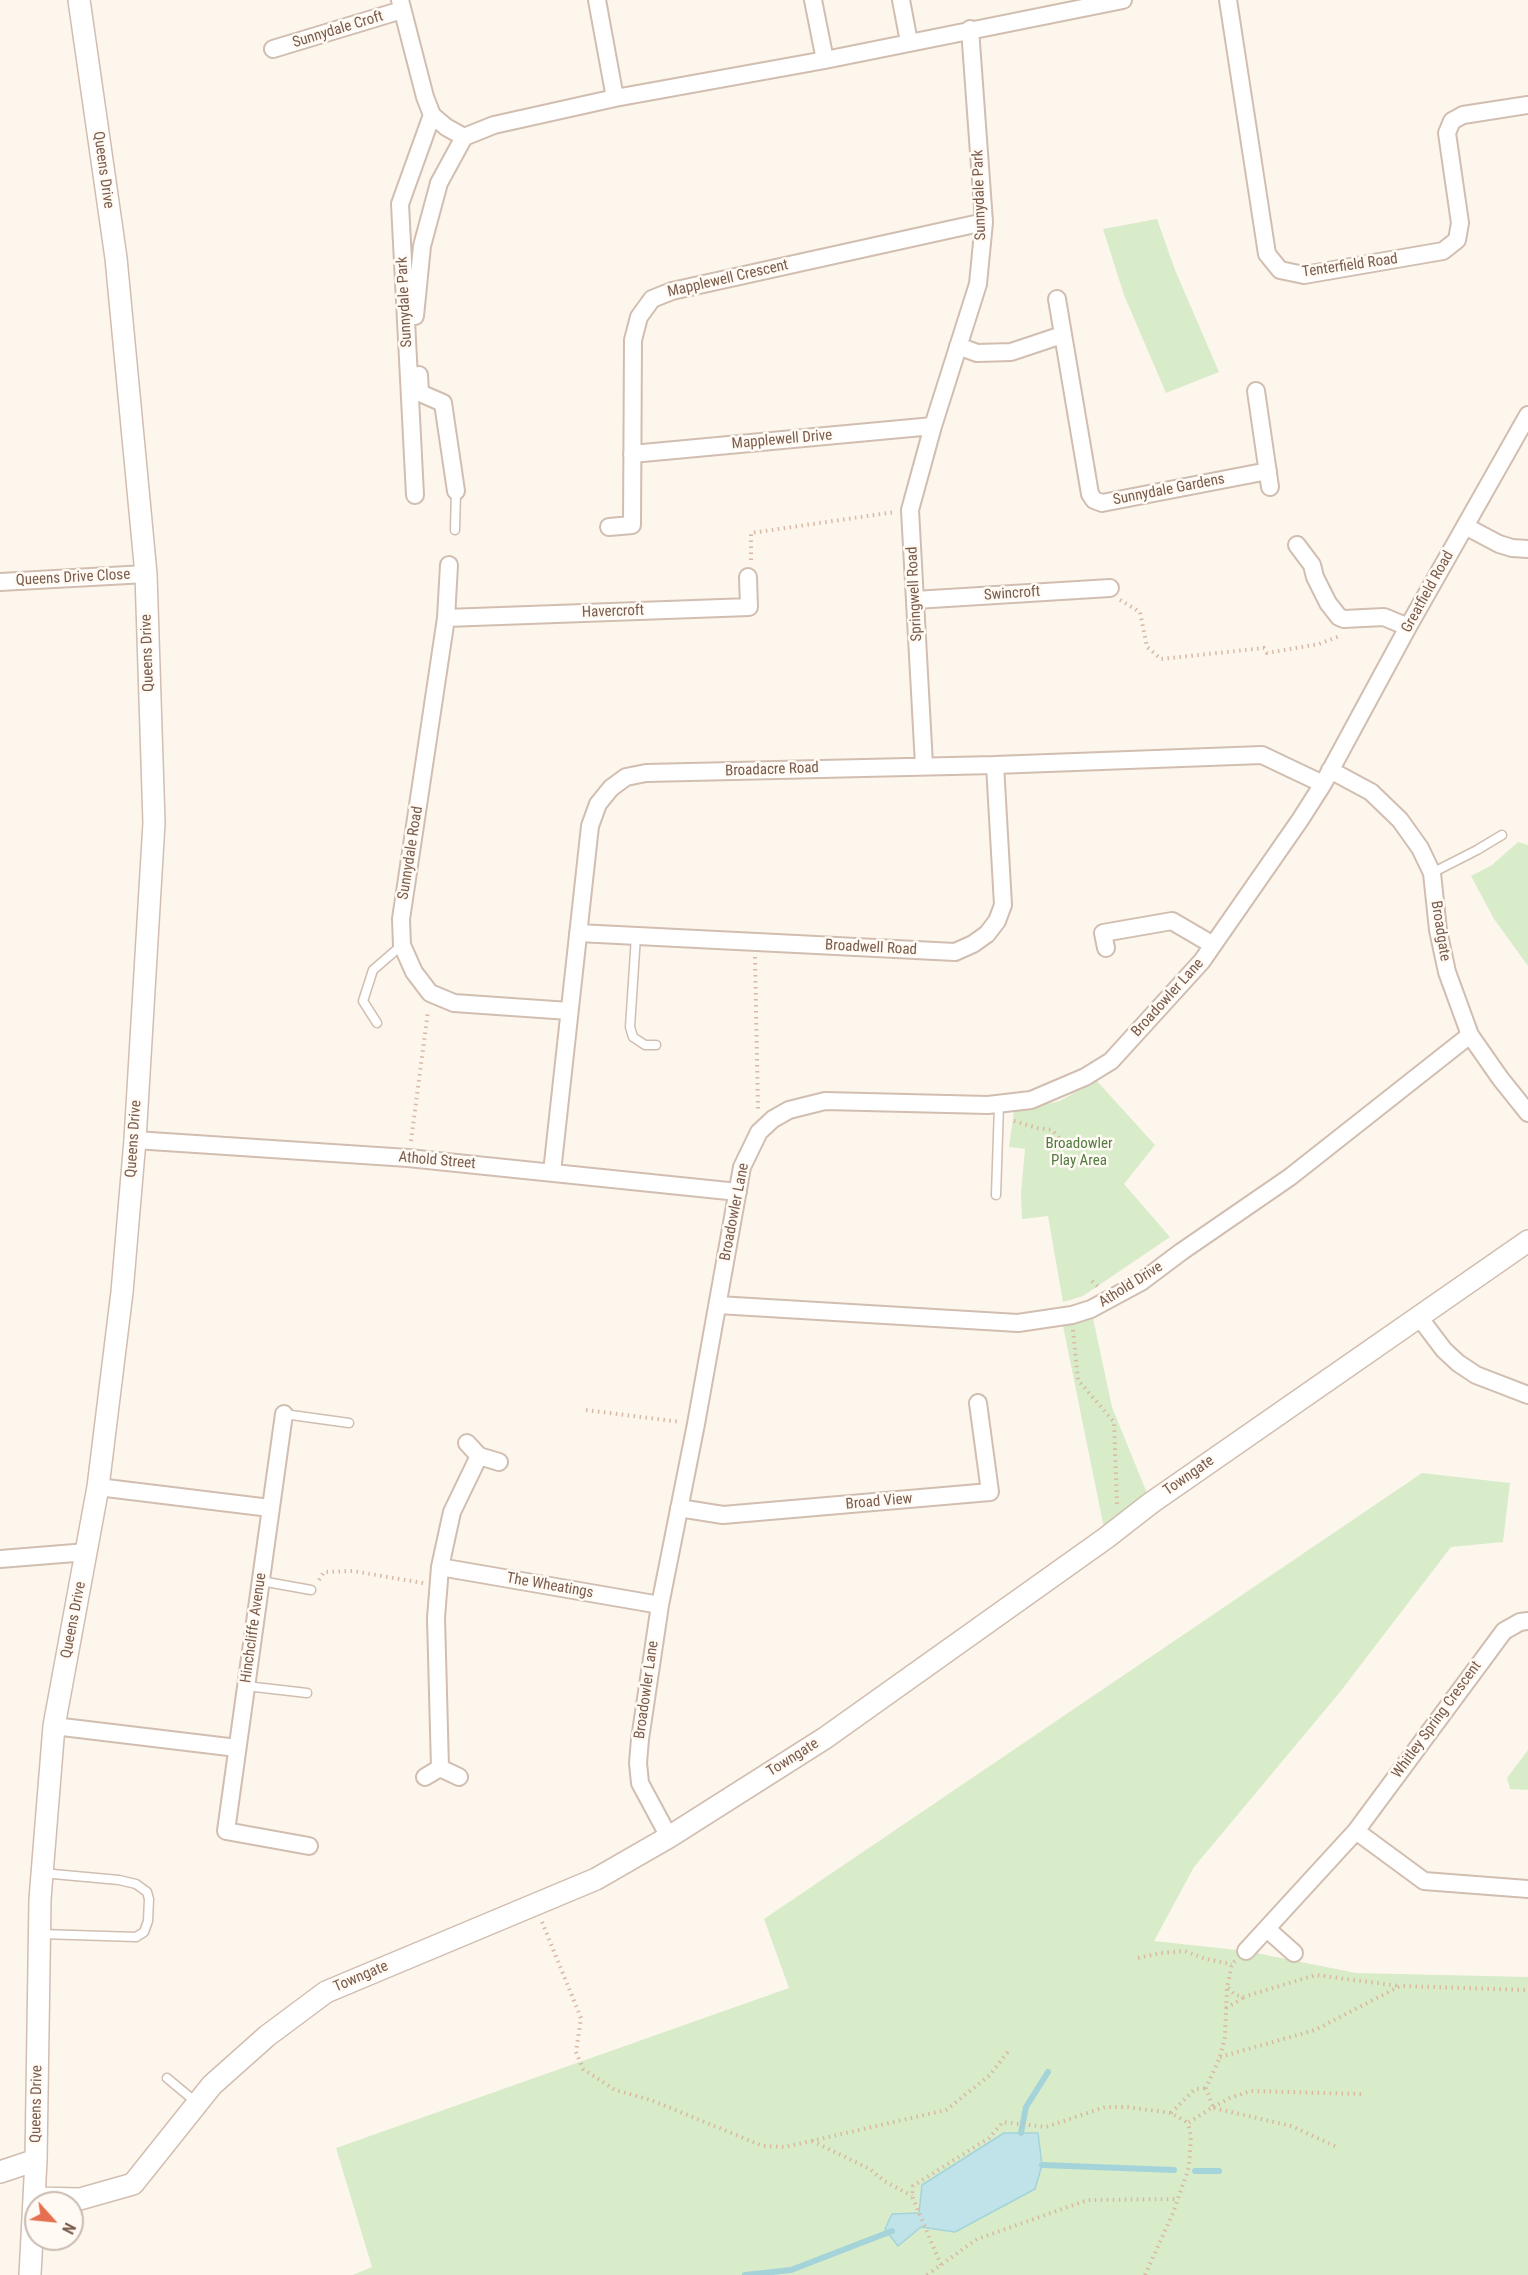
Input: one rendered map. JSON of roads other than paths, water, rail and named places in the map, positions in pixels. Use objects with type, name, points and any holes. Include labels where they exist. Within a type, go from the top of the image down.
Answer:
[{"type":"street","name":"Queens Drive","points":[[34,2191],[39,1934],[54,1726],[98,1487],[122,1292],[135,1140],[154,823],[146,574],[116,258],[79,0]]},
{"type":"street","points":[[597,0],[615,98]]},
{"type":"street","points":[[813,0],[825,60]]},
{"type":"street","points":[[901,0],[909,42]]},
{"type":"street","points":[[401,5],[425,97],[432,115],[446,127],[464,137],[494,125],[615,98],[825,60],[1123,0]]},
{"type":"street","name":"Tenterfield Road","points":[[1228,0],[1267,254],[1280,270],[1304,275],[1443,251],[1457,240],[1460,223],[1447,133],[1452,121],[1462,115],[1528,105]]},
{"type":"street","name":"Sunnydale Croft","points":[[273,49],[401,5]]},
{"type":"street","name":"Sunnydale Park","points":[[933,426],[978,284],[984,222],[970,29]]},
{"type":"street","name":"Sunnydale Park","points":[[415,495],[400,204],[432,115]]},
{"type":"street","name":"Sunnydale Park","points":[[456,491],[443,403],[420,393],[415,311],[422,246],[436,194],[464,137]]},
{"type":"street","name":"Mapplewell Crescent","points":[[609,527],[632,525],[633,340],[639,316],[652,299],[672,291],[984,222]]},
{"type":"street","name":"Sunnydale Gardens","points":[[1057,299],[1090,494],[1094,500],[1102,503],[1269,479],[1256,391]]},
{"type":"street","points":[[958,346],[977,353],[1011,352],[1062,335]]},
{"type":"street","name":"Greatfield Road","points":[[1327,777],[1408,627],[1528,415]]},
{"type":"street","name":"Mapplewell Drive","points":[[632,454],[933,426]]},
{"type":"street","name":"Springwell Road","points":[[924,765],[910,510],[933,426]]},
{"type":"street","points":[[1465,526],[1498,544],[1528,549]]},
{"type":"street","points":[[1297,545],[1312,565],[1328,603],[1340,617],[1344,619],[1384,616],[1408,627]]},
{"type":"street","name":"Sunnydale Road","points":[[449,565],[446,618],[401,919],[402,945],[414,972],[430,993],[454,1003],[570,1011]]},
{"type":"street","name":"Queens Drive Close","points":[[0,582],[146,574]]},
{"type":"street","name":"Havercroft","points":[[446,618],[749,607],[748,577]]},
{"type":"street","name":"Swincroft","points":[[915,600],[1110,588]]},
{"type":"street","name":"Broadacre Road","points":[[552,1172],[590,826],[598,804],[611,788],[626,777],[646,773],[995,765],[1262,755],[1327,777]]},
{"type":"street","name":"Broadwell Road","points":[[578,933],[956,952],[973,944],[992,927],[1003,905],[995,765]]},
{"type":"street","name":"Broadgate","points":[[1327,777],[1371,792],[1401,820],[1420,848],[1432,873],[1438,930],[1447,972],[1470,1035],[1528,1113]]},
{"type":"street","name":"Broadowler Lane","points":[[669,1837],[640,1783],[638,1763],[660,1605],[696,1424],[742,1167],[759,1132],[773,1119],[789,1110],[825,1101],[999,1111],[1085,1077],[1111,1060],[1202,961],[1300,820],[1327,777]]},
{"type":"street","points":[[1106,948],[1103,933],[1172,921],[1213,945]]},
{"type":"street","name":"Athold Drive","points":[[718,1305],[1018,1323],[1072,1315],[1091,1309],[1141,1282],[1290,1177],[1470,1035]]},
{"type":"street","name":"Athold Street","points":[[135,1140],[408,1158],[738,1192]]},
{"type":"street","name":"Towngate","points":[[84,2198],[133,2184],[212,2085],[267,2036],[326,1992],[597,1879],[669,1837],[825,1738],[1151,1503],[1528,1241]]},
{"type":"street","points":[[1419,1317],[1444,1350],[1458,1363],[1476,1375],[1528,1395]]},
{"type":"street","name":"Broad View","points":[[679,1508],[723,1515],[990,1492],[978,1403]]},
{"type":"street","name":"Hinchcliffe Avenue","points":[[284,1414],[226,1831],[309,1846]]},
{"type":"street","points":[[467,1443],[479,1456],[499,1462]]},
{"type":"street","points":[[440,1768],[436,1618],[440,1567],[452,1512],[479,1456]]},
{"type":"street","points":[[98,1487],[270,1508]]},
{"type":"street","points":[[0,1559],[87,1552]]},
{"type":"street","name":"The Wheatings","points":[[440,1567],[660,1605]]},
{"type":"street","name":"Whitley Spring Crescent","points":[[1246,1951],[1356,1831],[1504,1631],[1520,1622],[1528,1621]]},
{"type":"street","points":[[54,1726],[237,1748]]},
{"type":"street","points":[[440,1768],[459,1777]]},
{"type":"street","points":[[425,1778],[440,1768]]},
{"type":"street","points":[[1356,1831],[1424,1881],[1528,1889]]},
{"type":"street","points":[[1267,1929],[1294,1953]]},
{"type":"street","points":[[0,2172],[36,2160]]},
{"type":"street","name":"Queens Drive","points":[[30,2275],[31,2251]]},
{"type":"lane","points":[[455,530],[456,491]]},
{"type":"lane","points":[[1432,873],[1502,835]]},
{"type":"lane","points":[[636,936],[630,1027],[633,1037],[645,1045],[656,1045]]},
{"type":"lane","points":[[377,1023],[363,1002],[373,970],[402,945]]},
{"type":"lane","points":[[996,1194],[999,1111]]},
{"type":"lane","points":[[284,1414],[349,1423]]},
{"type":"lane","points":[[261,1581],[311,1590]]},
{"type":"lane","points":[[246,1686],[307,1693]]},
{"type":"lane","points":[[39,1934],[136,1937],[144,1932],[148,1921],[147,1892],[136,1884],[119,1880],[42,1873]]},
{"type":"lane","points":[[167,2078],[197,2104]]},
{"type":"water","points":[[1004,2133],[1038,2133],[1042,2165],[1035,2189],[955,2232],[921,2227],[898,2246],[885,2229],[892,2214],[919,2213],[922,2185]]},
{"type":"waterway","points":[[1021,2133],[1026,2107],[1048,2072]]},
{"type":"waterway","points":[[1042,2165],[1174,2170]]},
{"type":"waterway","points":[[1195,2171],[1219,2171]]},
{"type":"waterway","points":[[745,2275],[791,2270],[892,2231]]},
{"type":"park label","name":"Broadowler Play Area","points":[[1079,1152]]}]
